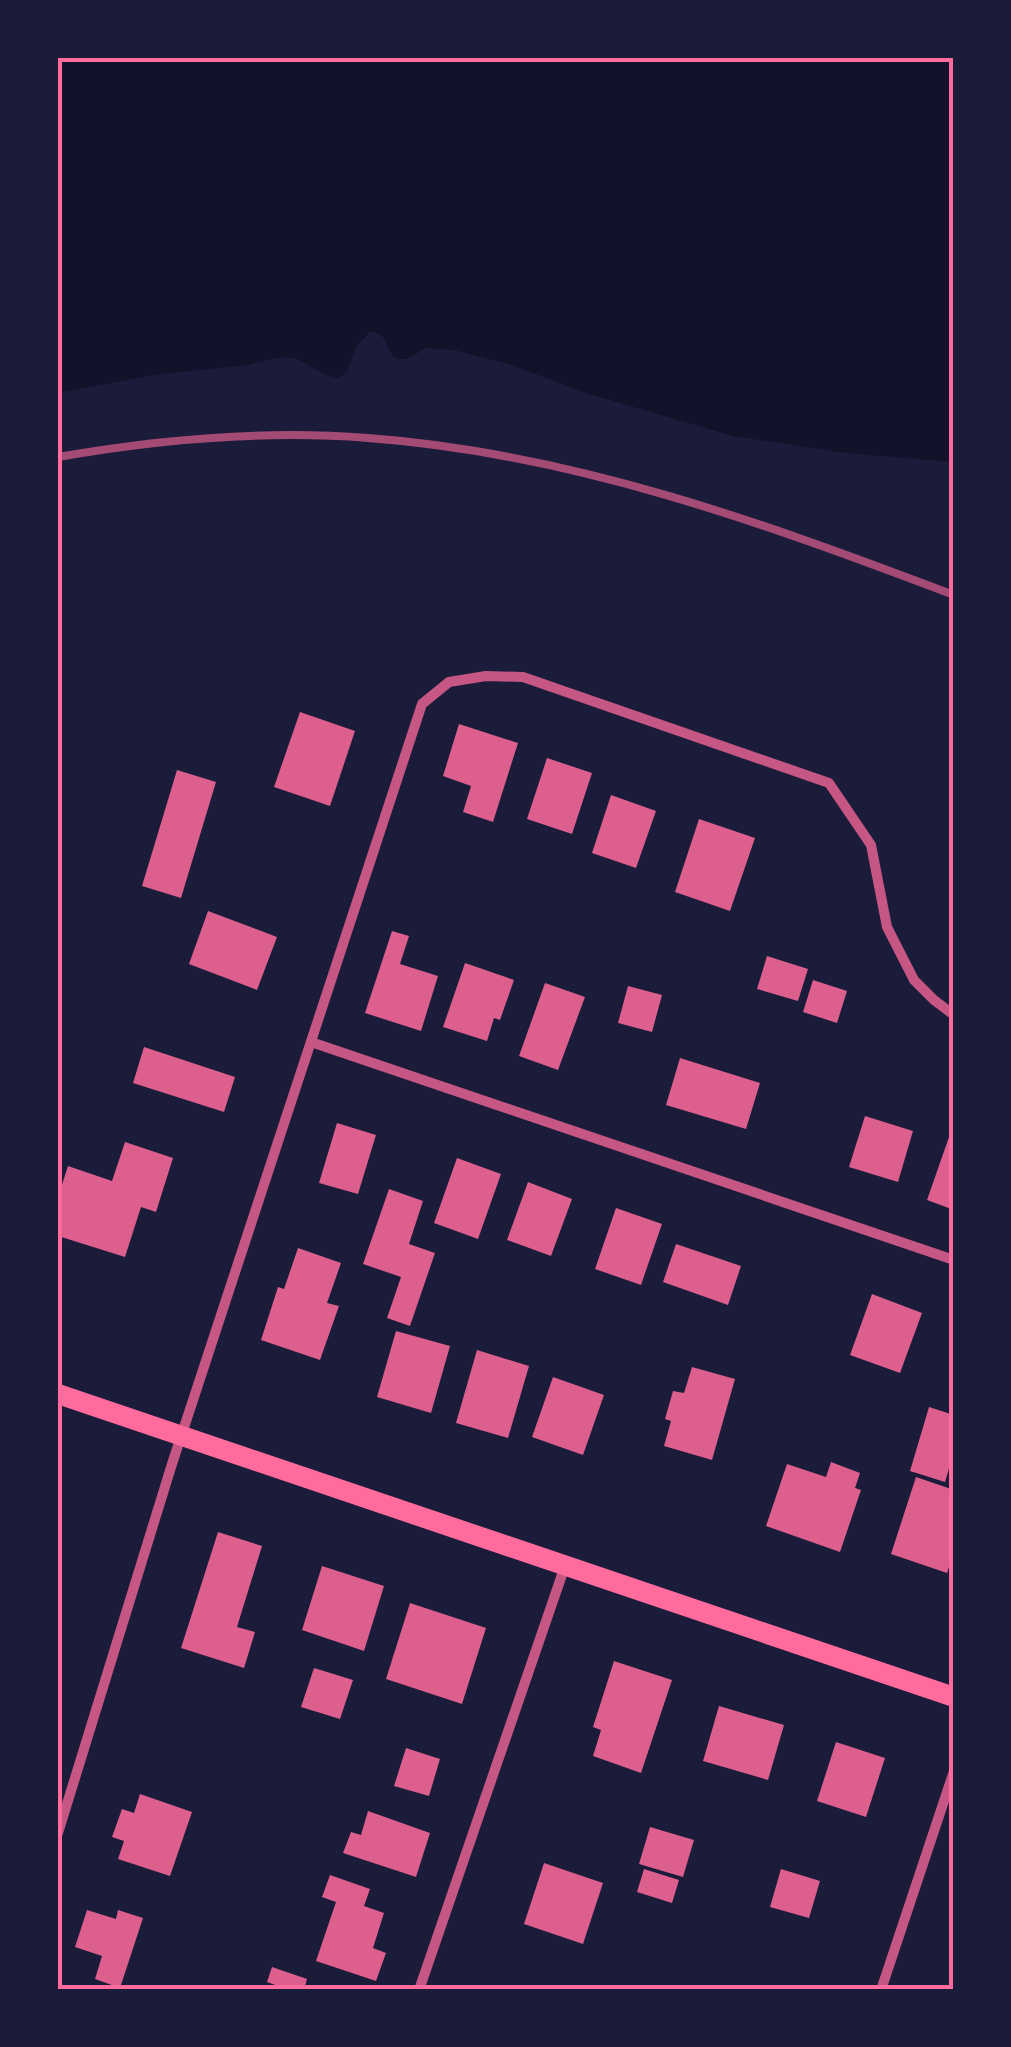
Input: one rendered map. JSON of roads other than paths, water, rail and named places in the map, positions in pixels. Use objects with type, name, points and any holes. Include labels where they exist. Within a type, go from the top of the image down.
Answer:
[{"type":"main road","points":[[58,1394],[954,1697]]},
{"type":"street","points":[[58,1833],[181,1437],[422,704],[449,682],[486,676],[524,677],[829,783],[870,844],[887,927],[914,980],[954,1015]]},
{"type":"street","points":[[312,1042],[954,1260]]},
{"type":"street","points":[[419,1990],[565,1566]]},
{"type":"street","points":[[881,1990],[954,1771]]},
{"type":"railway","points":[[58,457],[135,445],[251,436],[368,438],[444,446],[593,475],[666,495],[811,542],[954,595]]}]
